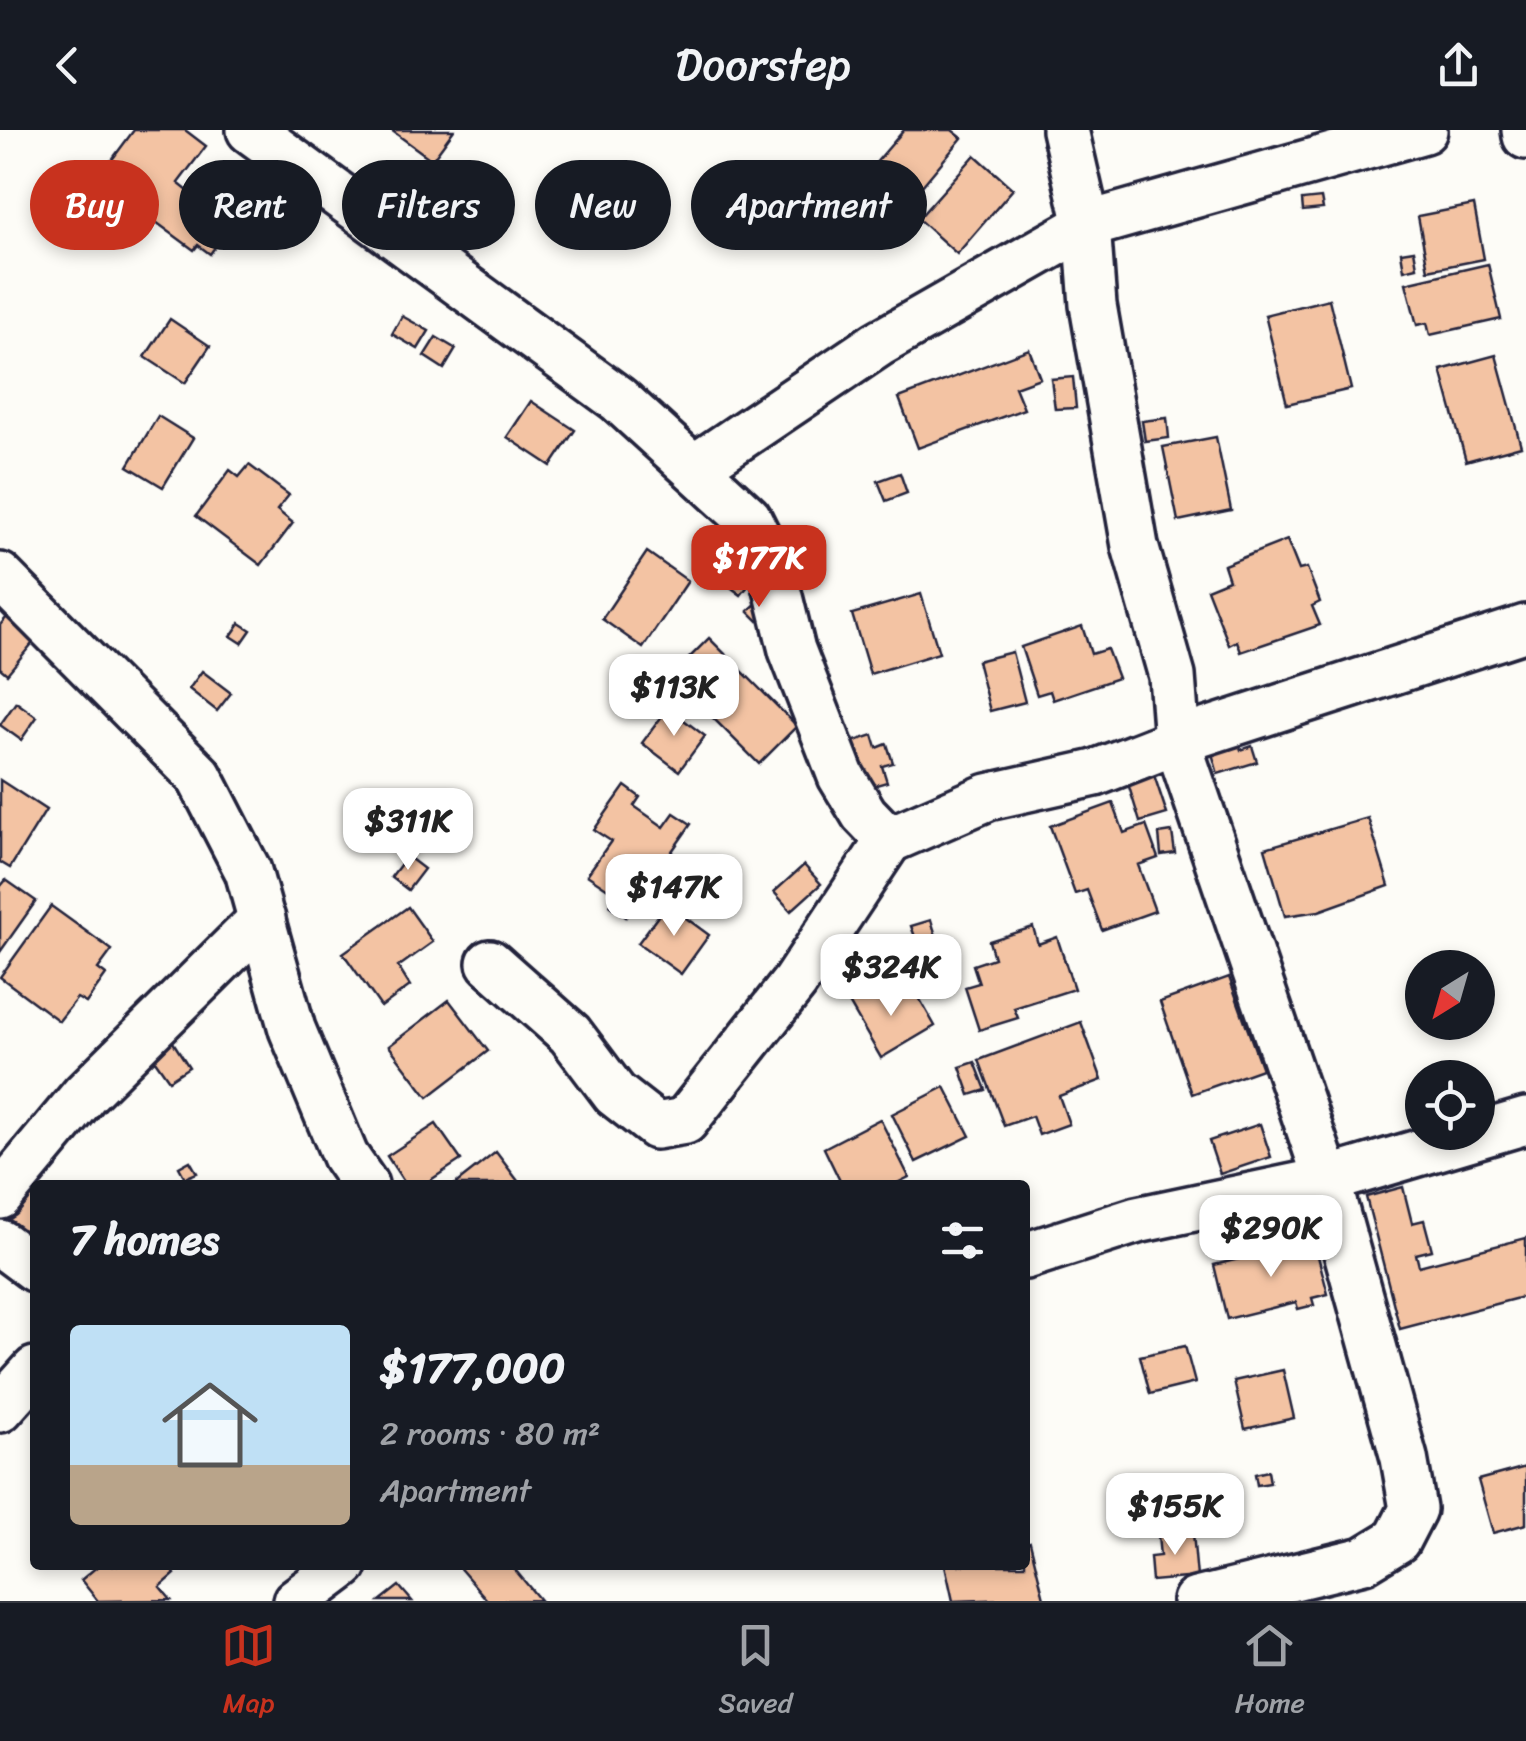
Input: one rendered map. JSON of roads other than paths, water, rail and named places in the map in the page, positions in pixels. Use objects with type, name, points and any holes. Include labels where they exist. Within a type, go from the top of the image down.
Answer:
[{"type":"street","points":[[250,130],[618,399],[748,518],[771,564],[792,650],[841,776],[864,814],[890,840]]},
{"type":"street","points":[[1065,130],[1087,225],[1093,305],[1135,546],[1172,676],[1177,740],[1326,1180],[1404,1458],[1413,1509],[1396,1540],[1364,1560],[1196,1601]]},
{"type":"street","points":[[694,468],[878,344],[1087,225],[1424,130]]},
{"type":"street","points":[[0,576],[199,776],[248,871],[292,1029],[345,1156],[362,1180]]},
{"type":"street","points":[[490,962],[570,1034],[615,1094],[656,1126],[685,1120],[795,982],[890,840],[988,796],[1096,772],[1177,740],[1526,628]]},
{"type":"street","points":[[0,1196],[86,1094],[262,918]]},
{"type":"street","points":[[1030,1254],[1137,1220],[1326,1180],[1526,1121]]},
{"type":"street","points":[[0,1242],[30,1265]]},
{"type":"street","points":[[0,1409],[30,1376]]},
{"type":"street","points":[[296,1601],[337,1570]]}]
